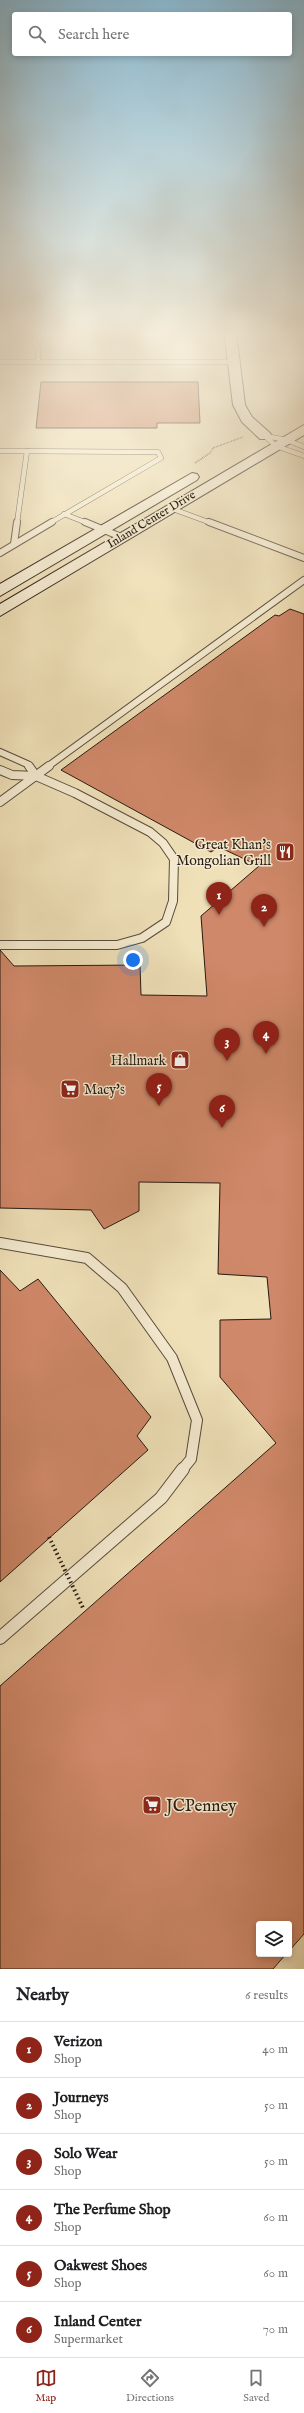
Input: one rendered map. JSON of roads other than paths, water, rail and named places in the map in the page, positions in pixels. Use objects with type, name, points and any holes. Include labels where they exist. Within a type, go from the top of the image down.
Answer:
[{"type":"main road","points":[[249,423],[259,439],[282,425]]},
{"type":"main road","name":"Inland Center Drive","points":[[0,611],[121,537],[304,429]]},
{"type":"main road","name":"Inland Center Drive","points":[[0,591],[102,529],[206,469]]},
{"type":"lane","points":[[259,439],[304,447]]},
{"type":"lane","points":[[259,439],[281,443],[304,456]]},
{"type":"lane","points":[[0,451],[158,452],[161,458],[0,553]]},
{"type":"lane","points":[[14,544],[27,451]]},
{"type":"lane","points":[[170,508],[304,558]]},
{"type":"lane","points":[[64,514],[121,537]]},
{"type":"lane","points":[[0,802],[304,580]]},
{"type":"lane","points":[[0,752],[27,764],[36,776]]},
{"type":"lane","points":[[0,770],[12,776],[36,776],[150,832],[163,843],[174,859],[174,901],[166,922],[142,938],[117,945],[0,945]]},
{"type":"lane","points":[[0,1243],[87,1258],[122,1288],[172,1358],[197,1420],[191,1459],[161,1498],[0,1638]]},
{"type":"place","name":"Great Khan's Mongolian Grill","points":[[285,852]]},
{"type":"place","name":"Verizon","points":[[219,915]]},
{"type":"place","name":"Journeys","points":[[264,927]]},
{"type":"place","name":"The Perfume Shop","points":[[266,1054]]},
{"type":"place","name":"Hallmark","points":[[180,1060]]},
{"type":"place","name":"Solo Wear","points":[[227,1061]]},
{"type":"place","name":"Macy's","points":[[70,1089]]},
{"type":"place","name":"Oakwest Shoes","points":[[159,1106]]},
{"type":"place","name":"Inland Center","points":[[222,1128]]},
{"type":"place","name":"JCPenney","points":[[152,1805]]}]
